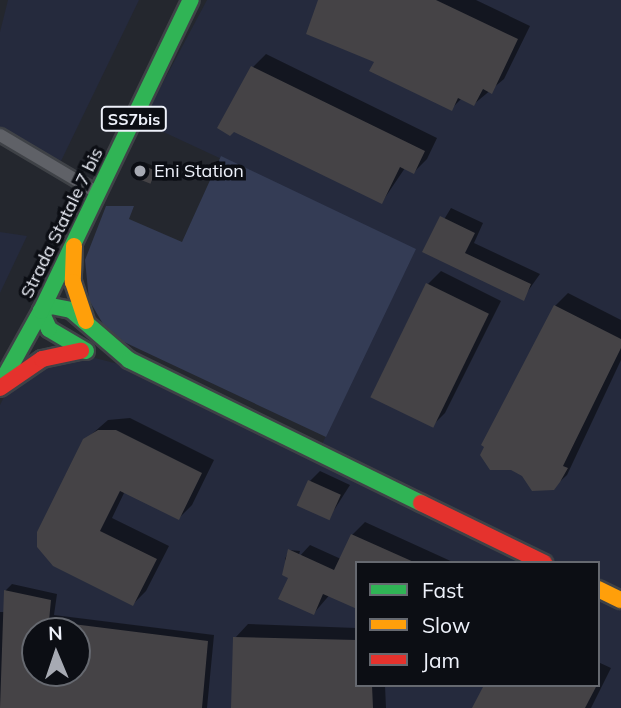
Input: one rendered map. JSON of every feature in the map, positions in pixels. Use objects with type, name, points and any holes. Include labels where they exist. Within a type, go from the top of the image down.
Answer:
[{"type":"street","name":"Strada Statale 7 bis","points":[[0,387],[41,311],[191,0]]},
{"type":"street","points":[[0,135],[98,193]]},
{"type":"street","points":[[77,237],[73,282],[86,321]]},
{"type":"street","points":[[129,360],[86,321],[61,307],[41,311],[49,329],[86,351],[129,360],[540,561]]},
{"type":"street","points":[[0,387],[42,359],[86,351]]},
{"type":"street","points":[[600,590],[621,600]]},
{"type":"shaded area","points":[[8,0],[139,0],[61,161],[0,129],[0,32]]},
{"type":"shaded area","points":[[207,0],[621,0],[621,708],[0,708],[0,405],[22,378],[48,364],[91,357],[126,366],[315,459],[415,249],[142,122]]},
{"type":"shaded area","points":[[221,156],[416,249],[326,437],[124,342],[103,324],[89,300],[85,260],[106,206],[134,206],[129,219],[182,242]]},
{"type":"shaded area","points":[[0,232],[27,236],[0,293]]},
{"type":"building","points":[[318,0],[436,0],[518,39],[492,94],[483,89],[474,106],[458,98],[452,111],[369,71],[374,62],[306,34]]},
{"type":"building","points":[[251,66],[425,151],[414,174],[400,167],[382,204],[234,132],[230,136],[217,128]]},
{"type":"building","points":[[139,164],[156,171],[150,184],[134,177]]},
{"type":"building","points":[[440,216],[475,233],[465,253],[531,284],[524,301],[422,252]]},
{"type":"building","points":[[426,283],[489,314],[433,428],[370,397]]},
{"type":"building","points":[[554,305],[621,339],[621,348],[563,466],[568,468],[560,482],[554,490],[532,491],[522,476],[511,470],[490,470],[480,455],[484,447],[481,445]]},
{"type":"building","points":[[98,430],[116,430],[202,473],[179,520],[120,491],[100,531],[157,559],[133,606],[53,566],[37,547],[37,532],[83,439]]},
{"type":"building","points":[[308,480],[341,495],[329,520],[297,506]]},
{"type":"building","points":[[351,534],[412,561],[355,561],[355,608],[323,594],[314,615],[278,599],[288,578],[282,575],[288,549],[334,570]]},
{"type":"building","points":[[4,590],[51,600],[49,617],[21,617],[21,687],[91,687],[91,626],[208,641],[202,708],[0,708]]},
{"type":"building","points":[[233,637],[355,640],[355,687],[372,687],[373,708],[231,708]]},
{"type":"building","points":[[483,687],[596,687],[585,708],[472,708]]},
{"type":"traffic: fast","points":[[0,385],[41,311],[191,0]]},
{"type":"traffic: fast","points":[[86,351],[49,329],[41,311],[51,306],[71,310],[129,360],[421,503]]},
{"type":"traffic: slow","points":[[74,246],[73,282],[86,321]]},
{"type":"traffic: slow","points":[[600,590],[621,600]]},
{"type":"traffic: jam","points":[[0,388],[42,359],[81,351]]},
{"type":"traffic: jam","points":[[421,503],[540,561]]},
{"type":"place","name":"Eni Station","points":[[140,171]]}]
